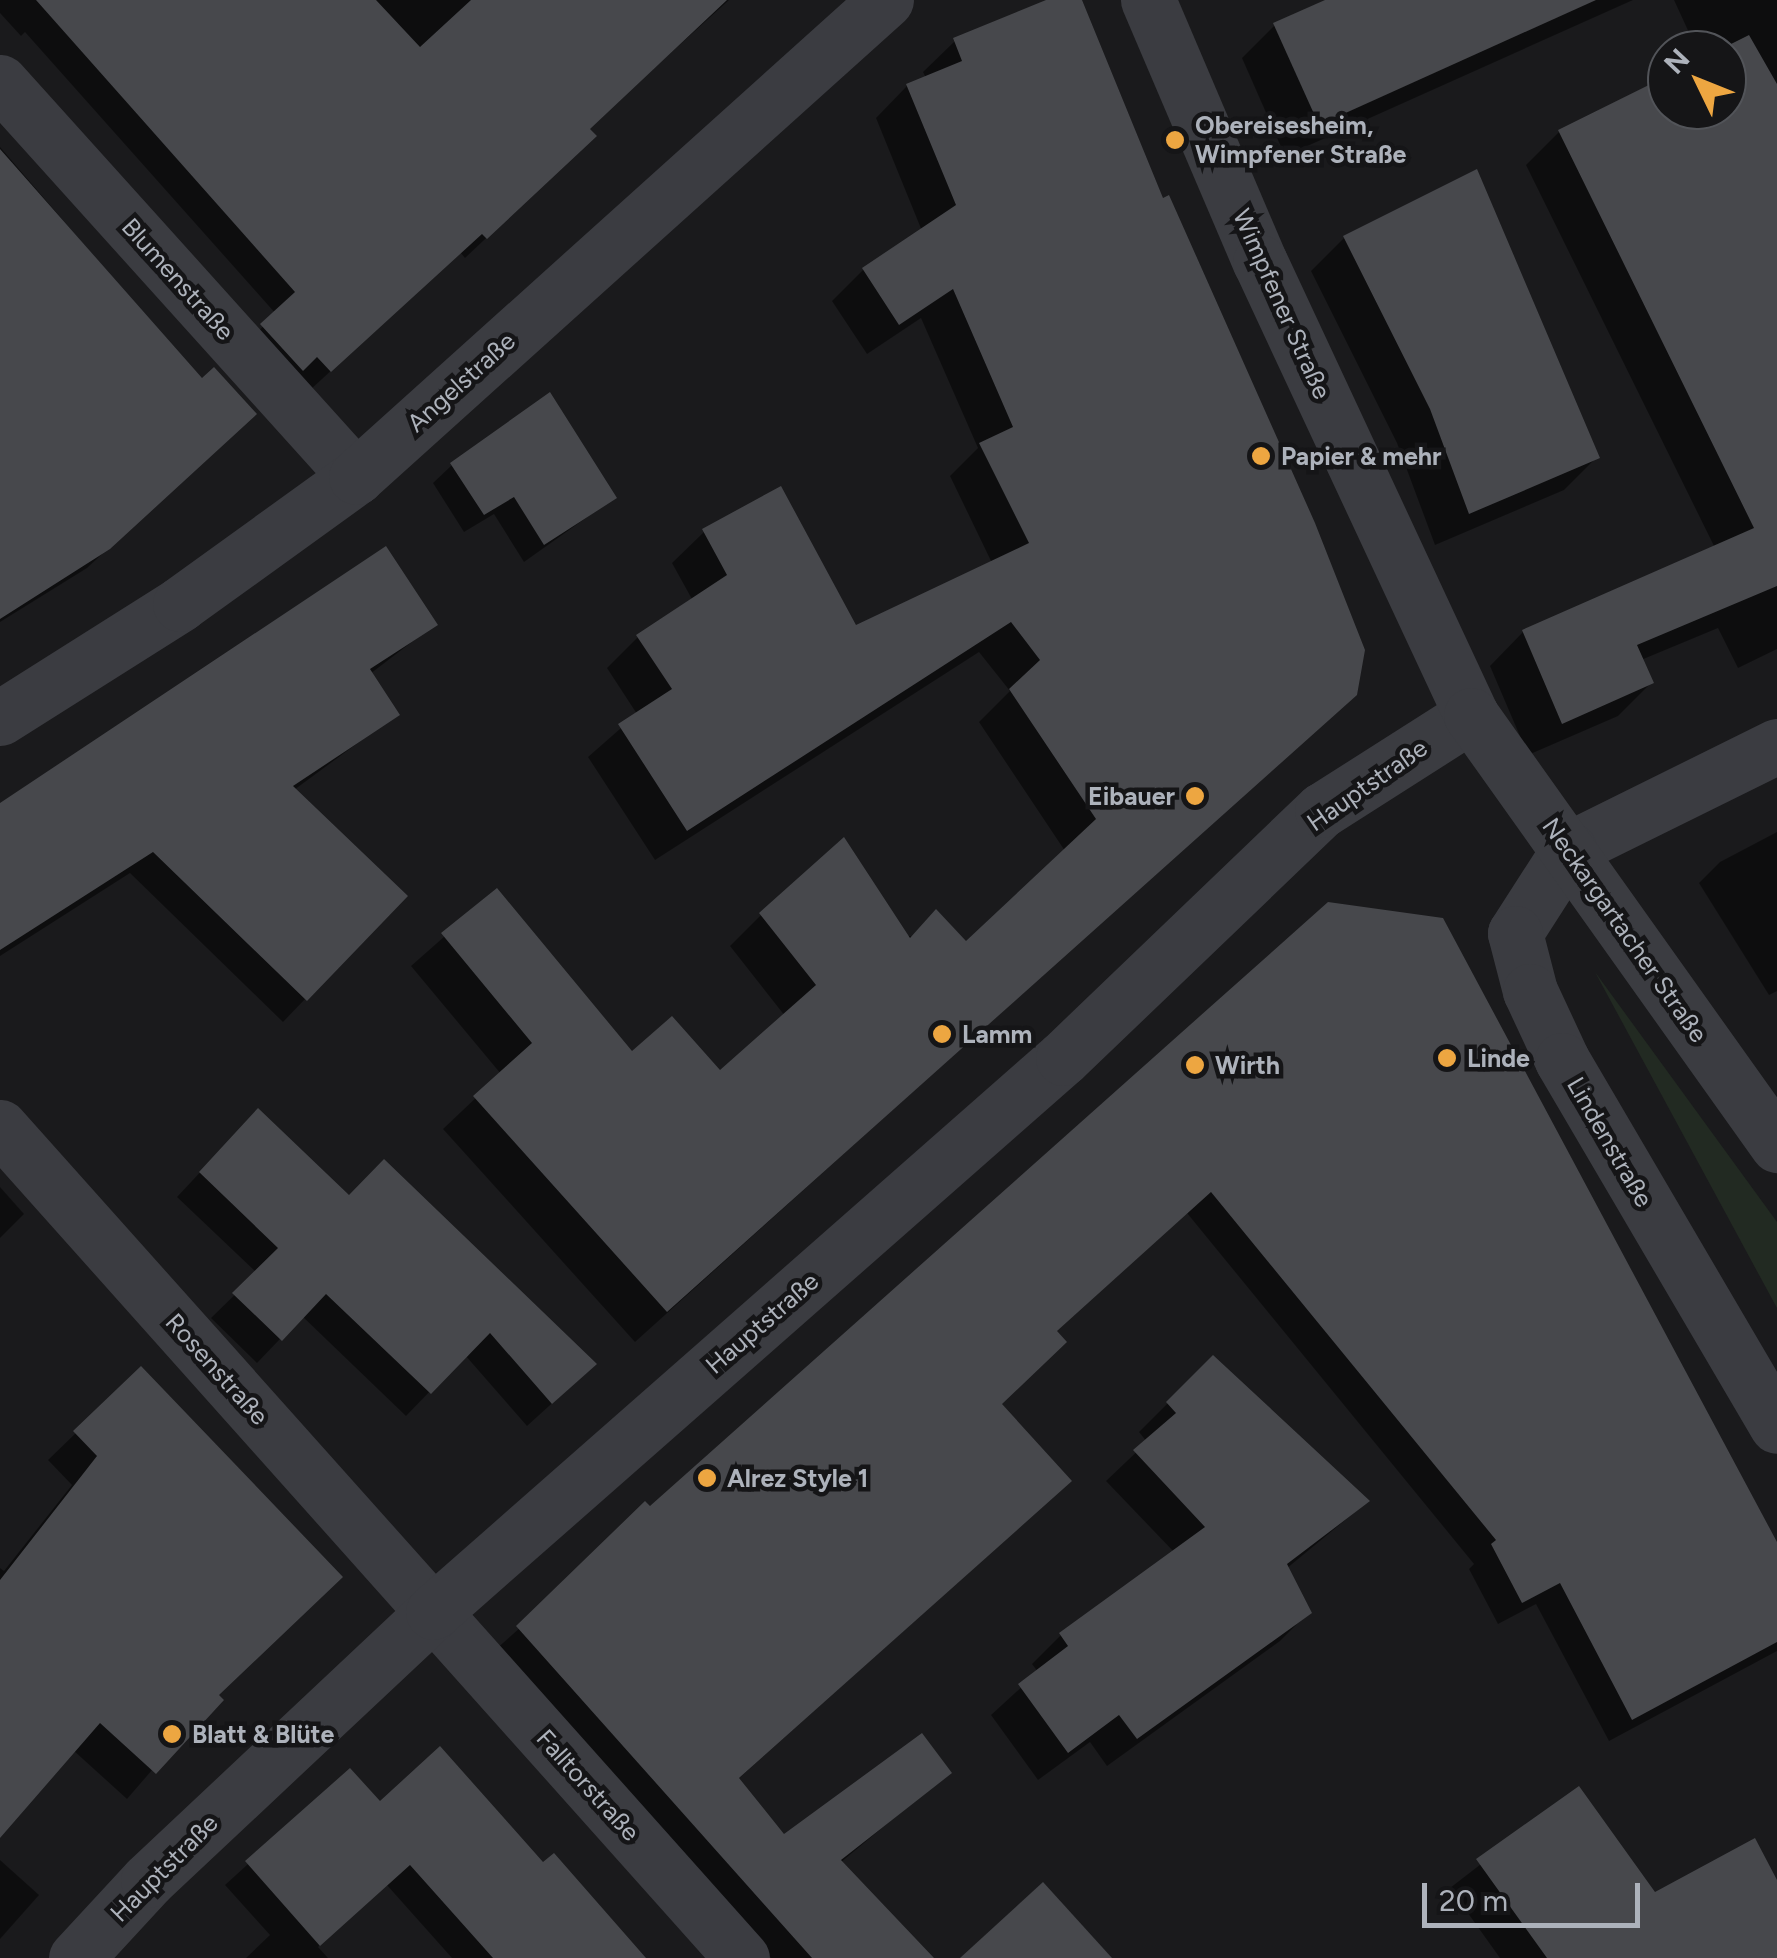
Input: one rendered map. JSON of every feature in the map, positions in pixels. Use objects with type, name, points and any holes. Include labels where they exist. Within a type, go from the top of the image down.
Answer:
[{"type":"street","name":"Angelstraße","points":[[0,718],[180,604],[356,477],[886,0]]},
{"type":"street","name":"Wimpfener Straße","points":[[1148,0],[1260,262],[1471,715]]},
{"type":"street","name":"Blumenstraße","points":[[0,82],[356,477]]},
{"type":"street","name":"Neckargartacher Straße","points":[[1471,715],[1777,1145]]},
{"type":"street","name":"Hauptstraße","points":[[76,1958],[148,1880],[433,1612],[1063,1058],[1322,810],[1471,715]]},
{"type":"street","points":[[1568,849],[1777,746]]},
{"type":"street","name":"Lindenstraße","points":[[1568,849],[1515,933],[1530,991],[1562,1060],[1777,1426]]},
{"type":"street","name":"Rosenstraße","points":[[0,1127],[433,1612]]},
{"type":"street","name":"Falltorstraße","points":[[433,1612],[742,1958]]},
{"type":"shaded area","points":[[1595,972],[1777,1222],[1777,1308]]},
{"type":"building","points":[[36,0],[376,0],[420,47],[471,0],[727,0],[590,129],[597,136],[487,239],[482,234],[331,372],[317,357],[303,371],[260,324],[295,292]]},
{"type":"building","points":[[1046,0],[1082,0],[1163,198],[1169,195],[1315,523],[1365,650],[1357,695],[667,1312],[473,1096],[532,1043],[441,933],[497,888],[632,1051],[672,1016],[720,1070],[816,985],[759,913],[844,837],[910,938],[936,909],[966,941],[1096,819],[1009,689],[1040,660],[1011,622],[687,831],[618,724],[672,689],[636,635],[727,575],[702,529],[781,486],[856,625],[1029,543],[979,443],[1013,427],[953,289],[899,325],[862,268],[956,205],[906,84],[962,61],[953,38]]},
{"type":"building","points":[[1325,0],[1596,0],[1319,125],[1273,23]]},
{"type":"building","points":[[1747,36],[1777,84],[1777,586],[1637,645],[1654,683],[1562,724],[1522,630],[1754,528],[1558,130],[1647,86],[1647,130],[1747,130]]},
{"type":"building","points":[[0,149],[202,378],[214,367],[257,414],[110,549],[0,619]]},
{"type":"building","points":[[1477,169],[1600,458],[1469,514],[1430,409],[1343,236]]},
{"type":"building","points":[[550,392],[617,498],[544,545],[514,497],[484,515],[450,463]]},
{"type":"building","points":[[386,546],[438,625],[370,669],[400,715],[293,786],[408,896],[307,1001],[153,852],[0,950],[0,803]]},
{"type":"building","points":[[1328,902],[1443,918],[1777,1542],[1777,1642],[1632,1720],[1560,1583],[1522,1603],[1491,1544],[1496,1540],[1211,1192],[1057,1331],[1067,1342],[1002,1404],[1072,1481],[739,1778],[784,1834],[922,1733],[952,1773],[841,1860],[934,1958],[812,1958],[516,1626],[645,1501],[650,1506]]},
{"type":"building","points":[[258,1108],[349,1195],[384,1159],[597,1364],[552,1404],[490,1333],[431,1394],[326,1294],[282,1341],[232,1293],[278,1248],[199,1172]]},
{"type":"building","points":[[1213,1355],[1370,1501],[1287,1564],[1312,1613],[1137,1739],[1119,1715],[1068,1753],[1018,1684],[1068,1646],[1059,1633],[1205,1527],[1133,1450],[1176,1413],[1166,1402]]},
{"type":"building","points":[[141,1366],[343,1577],[219,1695],[224,1700],[156,1774],[100,1723],[0,1838],[0,1580],[97,1456],[73,1431]]},
{"type":"building","points":[[440,1746],[543,1862],[554,1853],[646,1958],[493,1958],[410,1865],[320,1946],[245,1861],[350,1768],[380,1801]]},
{"type":"building","points":[[1579,1786],[1655,1892],[1755,1838],[1777,1880],[1777,1958],[1547,1958],[1476,1859]]},
{"type":"building","points":[[1043,1882],[1112,1958],[960,1958]]},
{"type":"place","name":"Obereisesheim, Wimpfener Straße","points":[[1175,140]]},
{"type":"place","name":"Papier & mehr","points":[[1261,456]]},
{"type":"place","name":"Eibauer","points":[[1195,796]]},
{"type":"place","name":"Lamm","points":[[942,1034]]},
{"type":"place","name":"Linde","points":[[1447,1058]]},
{"type":"place","name":"Wirth","points":[[1195,1065]]},
{"type":"place","name":"Alrez Style 1","points":[[707,1478]]},
{"type":"place","name":"Blatt & Blüte","points":[[172,1734]]}]
